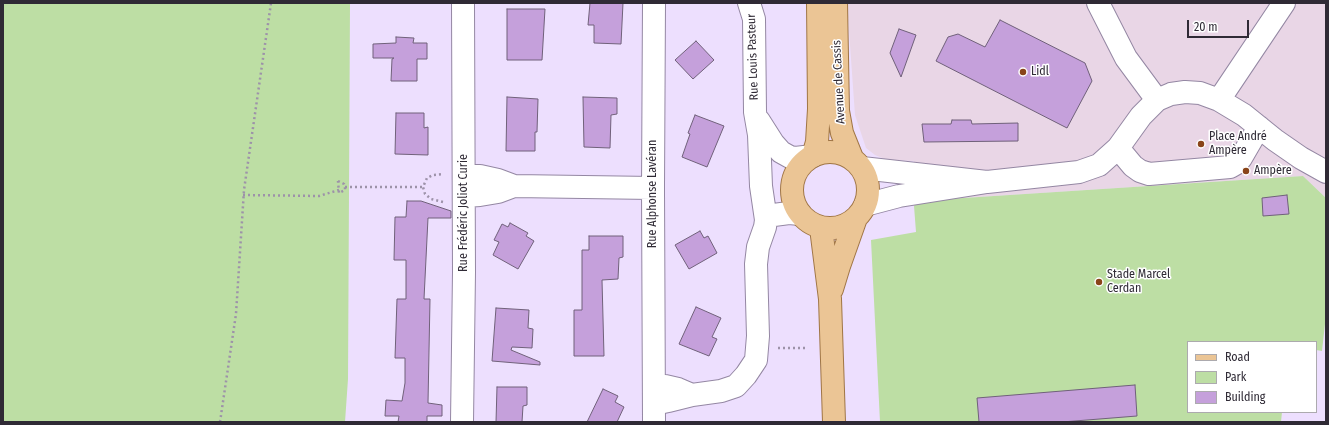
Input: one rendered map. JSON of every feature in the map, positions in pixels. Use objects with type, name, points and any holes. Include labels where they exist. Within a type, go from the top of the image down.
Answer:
[{"type":"main road","name":"Avenue de Cassis","points":[[813,156],[817,142],[819,109],[818,3]]},
{"type":"main road","name":"Avenue de Cassis","points":[[830,299],[839,266],[868,193],[867,180],[842,133],[838,110],[836,3]]},
{"type":"main road","points":[[857,163],[843,154],[834,152],[824,152],[813,156],[803,163],[799,169],[792,185],[792,195],[800,214],[810,223],[821,228],[834,228],[846,225],[861,212]]},
{"type":"main road","name":"Avenue de Cassis","points":[[821,228],[830,299],[834,422]]},
{"type":"street","name":"Rue Frédéric Joliot Curie","points":[[462,422],[465,186],[463,3]]},
{"type":"street","name":"Rue Alphonse Lavéran","points":[[654,3],[654,404]]},
{"type":"street","name":"Rue Louis Pasteur","points":[[654,404],[668,402],[692,395],[721,391],[736,386],[746,375],[756,360],[758,336],[756,264],[758,247],[766,226],[766,216],[761,186],[760,135],[755,112],[755,31],[754,19],[749,3]]},
{"type":"street","points":[[1098,3],[1126,58],[1157,100]]},
{"type":"street","points":[[1219,100],[1284,3]]},
{"type":"street","points":[[861,212],[899,196],[987,182],[1079,172],[1099,165],[1118,148],[1141,116],[1157,100],[1171,94],[1184,92],[1200,93],[1219,100],[1244,115],[1296,155],[1326,172]]},
{"type":"street","name":"Rue Louis Pasteur","points":[[755,112],[762,127],[773,143],[781,152],[790,157]]},
{"type":"street","points":[[1118,148],[1133,166],[1140,171],[1149,174],[1230,167],[1241,158],[1259,127]]},
{"type":"street","points":[[761,186],[769,169],[779,160],[790,157],[802,158],[813,156]]},
{"type":"street","points":[[857,163],[987,182]]},
{"type":"street","points":[[465,186],[480,176],[498,180],[514,186],[653,188]]},
{"type":"street","points":[[766,216],[789,213],[800,214]]},
{"type":"path","points":[[220,422],[236,314],[243,195],[271,3]]},
{"type":"path","points":[[339,190],[338,181],[344,184],[345,187]]},
{"type":"path","points":[[243,195],[319,196],[339,190],[339,193],[345,190],[345,187]]},
{"type":"path","points":[[345,187],[423,187]]},
{"type":"path","points":[[777,348],[807,348]]},
{"type":"shaded area","points":[[847,3],[1326,3],[1326,198],[1303,176],[917,201],[914,161],[887,160],[875,155],[866,148],[855,115]]},
{"type":"green space","points":[[3,3],[350,3],[348,379],[345,422],[3,422]]},
{"type":"green space","name":"Stade Marcel Cerdan","points":[[1303,176],[1326,198],[1326,324],[1322,351],[1317,350],[1317,341],[1187,341],[1187,413],[1282,413],[1281,422],[880,422],[871,240],[916,232],[914,206],[917,201]]},
{"type":"building","points":[[590,3],[623,3],[621,44],[594,43],[594,25],[588,25]]},
{"type":"building","points":[[507,9],[545,9],[542,60],[507,60]]},
{"type":"building","name":"Lidl","points":[[1000,20],[1085,63],[1092,81],[1067,128],[936,61],[948,37],[958,34],[985,47]]},
{"type":"building","points":[[899,29],[916,35],[901,77],[890,53]]},
{"type":"building","points":[[396,37],[414,38],[413,43],[427,43],[427,59],[417,59],[417,81],[391,81],[392,59],[394,58],[373,58],[373,44],[396,43]]},
{"type":"building","points":[[696,41],[714,60],[693,79],[675,60]]},
{"type":"building","points":[[507,97],[538,99],[535,151],[506,151]]},
{"type":"building","points":[[583,97],[617,98],[617,114],[611,115],[610,148],[584,147]]},
{"type":"building","points":[[396,113],[424,113],[424,128],[428,127],[428,155],[395,154]]},
{"type":"building","points":[[695,115],[724,126],[707,167],[682,157],[690,134],[688,133]]},
{"type":"building","points":[[952,120],[971,120],[972,124],[1018,123],[1018,141],[924,142],[922,124],[951,124]]},
{"type":"building","points":[[1287,195],[1289,214],[1263,216],[1262,198]]},
{"type":"building","points":[[407,201],[421,201],[451,211],[451,218],[428,218],[424,299],[430,299],[428,403],[442,405],[442,416],[427,416],[427,422],[398,422],[399,416],[385,416],[386,400],[402,401],[405,383],[405,358],[395,358],[397,299],[406,299],[406,260],[394,260],[395,217],[406,217]]},
{"type":"building","points":[[510,223],[528,233],[526,236],[534,241],[518,269],[493,255],[499,242],[494,240],[502,224],[508,227]]},
{"type":"building","points":[[700,231],[704,238],[708,236],[717,253],[689,269],[675,245]]},
{"type":"building","points":[[589,236],[623,236],[623,257],[619,258],[618,279],[602,280],[604,356],[574,356],[574,310],[582,310],[582,250],[589,250]]},
{"type":"building","points":[[696,307],[721,318],[712,337],[717,339],[709,356],[679,344]]},
{"type":"building","points":[[496,308],[529,310],[528,328],[533,329],[532,348],[512,347],[511,350],[540,362],[540,365],[492,361]]},
{"type":"building","points":[[1135,385],[1137,416],[1062,422],[979,422],[977,398]]},
{"type":"building","points":[[497,387],[527,387],[527,405],[523,406],[522,422],[496,422]]},
{"type":"building","points":[[603,389],[618,396],[615,402],[624,407],[617,422],[587,422]]},
{"type":"place","name":"Lidl","points":[[1023,72]]},
{"type":"place","name":"Place André Ampère","points":[[1201,144]]},
{"type":"place","name":"Ampère","points":[[1246,171]]},
{"type":"place","name":"Stade Marcel Cerdan","points":[[1099,282]]}]
